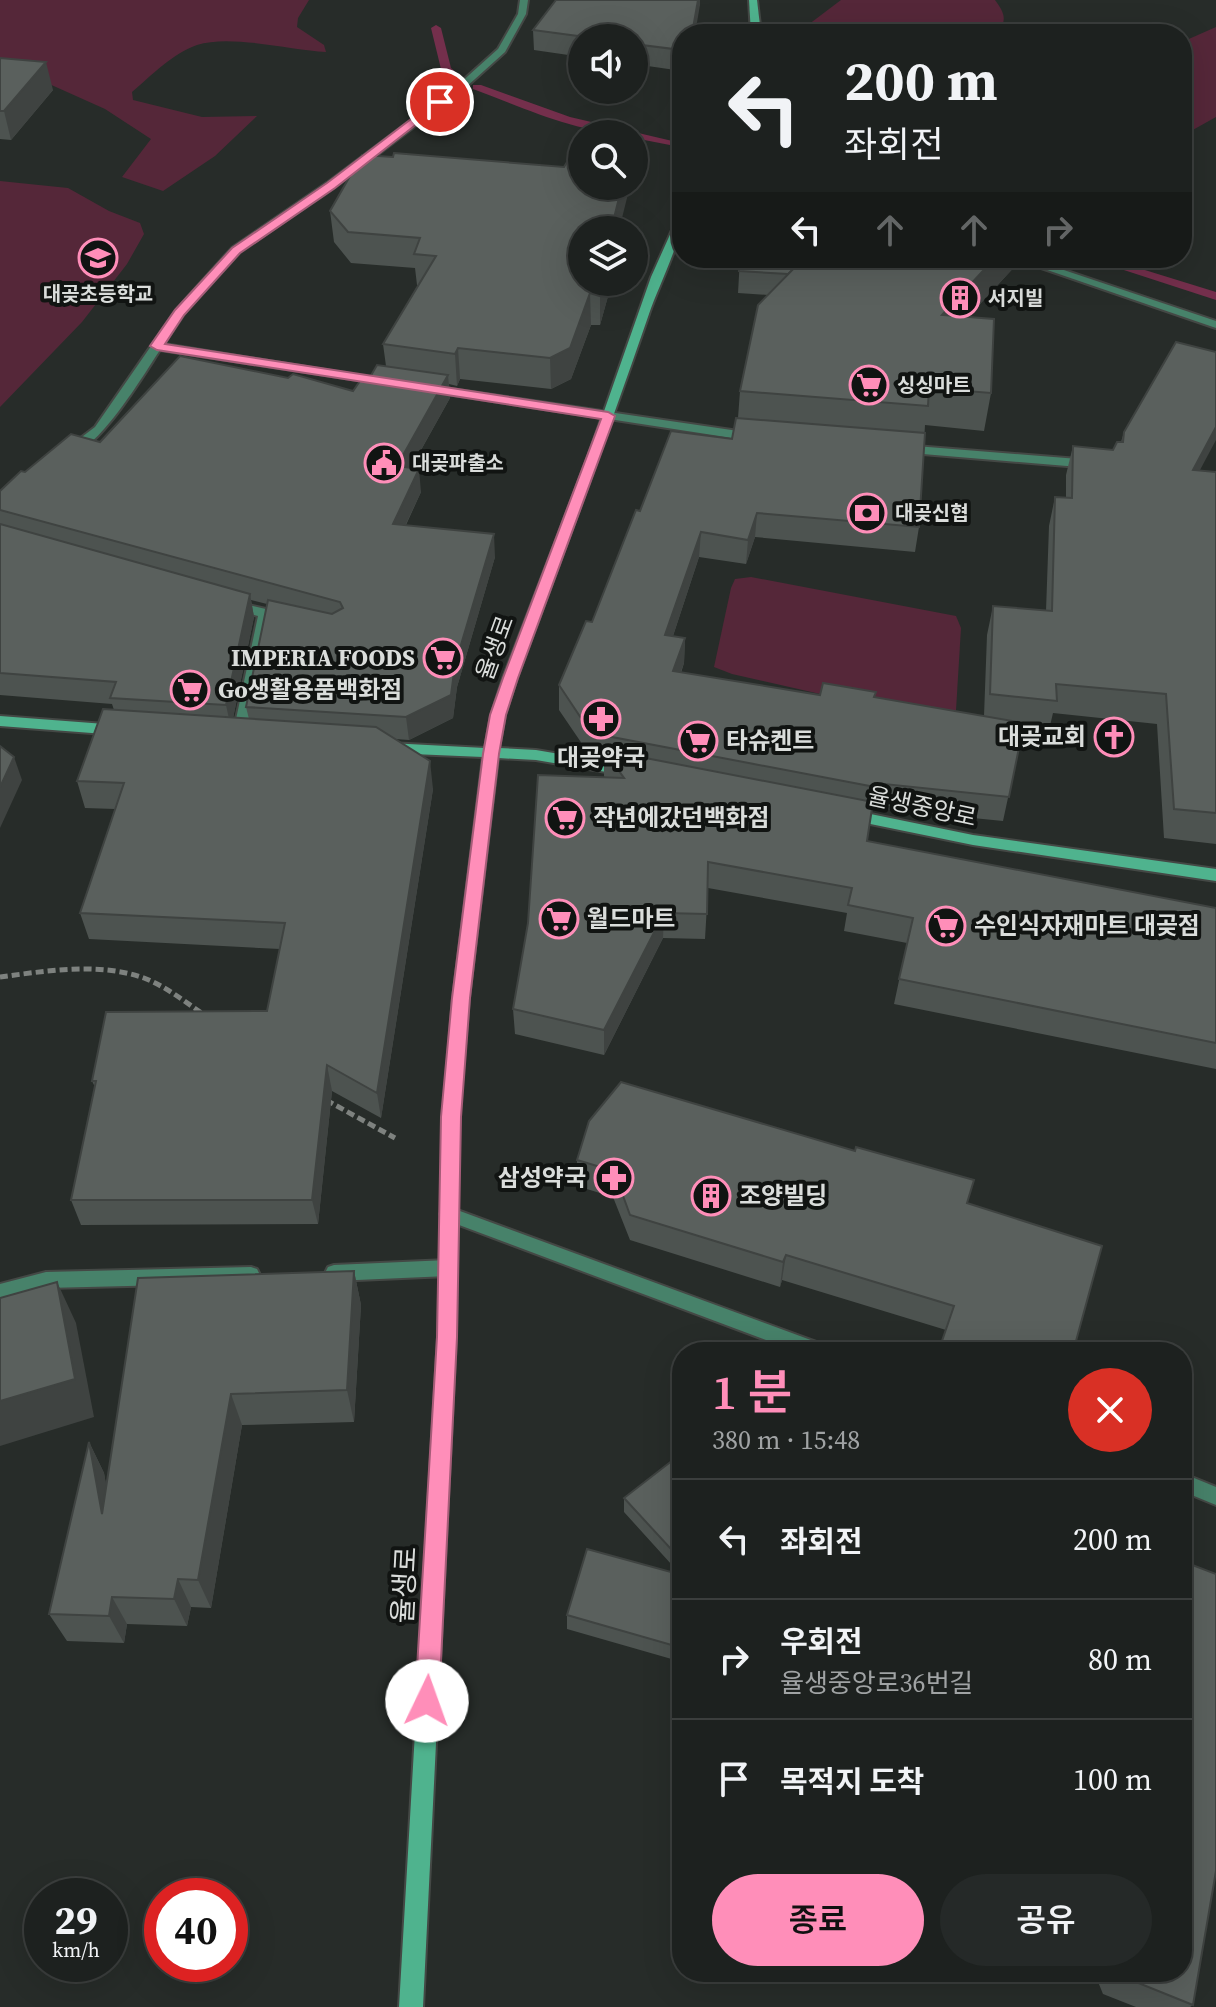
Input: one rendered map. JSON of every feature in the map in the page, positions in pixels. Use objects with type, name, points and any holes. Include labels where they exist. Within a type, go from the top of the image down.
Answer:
[{"type":"street","points":[[65,456],[99,430],[180,312],[236,250],[343,176],[462,86],[502,50],[522,14],[524,0]]},
{"type":"street","points":[[753,0],[755,24]]},
{"type":"street","name":"율생로","points":[[411,2007],[448,1268],[451,1117],[461,998],[491,754],[498,715],[510,678],[608,416],[656,277],[672,241]]},
{"type":"street","points":[[1047,268],[1216,325]]},
{"type":"street","points":[[157,346],[397,384]]},
{"type":"street","points":[[413,387],[763,438]]},
{"type":"street","points":[[890,448],[1110,466]]},
{"type":"street","points":[[215,601],[272,614],[239,738]]},
{"type":"street","points":[[0,721],[130,731]]},
{"type":"street","points":[[377,747],[555,758],[640,773]]},
{"type":"street","name":"율생중앙로","points":[[830,811],[973,840],[1216,875]]},
{"type":"street","points":[[449,1214],[793,1342]]},
{"type":"street","points":[[316,1273],[448,1268]]},
{"type":"street","points":[[0,1292],[46,1280],[268,1275]]},
{"type":"street","points":[[1192,1486],[1216,1496]]},
{"type":"path","points":[[0,977],[81,971],[141,977],[163,987],[208,1017]]},
{"type":"path","points":[[316,1094],[395,1138]]},
{"type":"shaded area","points":[[0,0],[309,0],[298,18],[297,27],[324,45],[326,52],[243,42],[211,42],[188,49],[155,72],[132,92],[133,100],[202,117],[257,116],[215,156],[163,191],[122,177],[151,139],[105,109],[47,83],[0,77]]},
{"type":"shaded area","points":[[841,0],[995,0],[1004,20],[1003,24],[809,24]]},
{"type":"shaded area","points":[[1216,27],[1216,117],[1192,130],[1192,38]]},
{"type":"shaded area","points":[[0,181],[68,188],[109,211],[140,223],[144,234],[127,264],[82,322],[0,407]]},
{"type":"shaded area","points":[[751,577],[956,616],[961,628],[956,710],[947,719],[930,719],[732,674],[714,667],[731,588],[735,579]]},
{"type":"building","points":[[556,0],[698,0],[694,24],[672,24],[672,49],[648,46],[648,24],[568,24],[568,35],[533,30]]},
{"type":"building","points":[[0,58],[46,62],[4,111],[0,111]]},
{"type":"building","points":[[394,153],[564,167],[568,160],[568,200],[618,200],[614,216],[568,216],[568,296],[589,296],[570,348],[550,358],[458,348],[455,354],[383,344],[436,256],[414,254],[420,238],[348,232],[330,211],[362,155],[393,157]]},
{"type":"building","points":[[739,268],[795,268],[788,274],[739,271]]},
{"type":"building","points":[[794,268],[986,268],[942,315],[994,319],[991,393],[929,388],[928,406],[740,391],[758,305]]},
{"type":"building","points":[[1176,342],[1216,352],[1216,427],[1193,470],[1216,472],[1216,813],[1174,809],[1166,694],[1056,684],[1057,701],[990,694],[993,606],[1052,611],[1055,497],[1072,498],[1073,446],[1113,450],[1117,442],[1123,442],[1124,432]]},
{"type":"building","points":[[180,356],[288,378],[293,374],[353,391],[362,378],[369,379],[377,365],[448,375],[397,466],[419,469],[393,524],[494,534],[455,665],[451,695],[406,717],[246,707],[268,600],[332,614],[343,608],[340,602],[0,510],[0,491],[21,471],[25,472],[71,434],[100,442]]},
{"type":"building","points":[[736,418],[925,433],[919,527],[757,513],[748,540],[701,532],[665,635],[685,638],[673,671],[820,695],[823,683],[876,692],[874,697],[1024,723],[1009,797],[875,783],[875,787],[591,733],[559,685],[586,621],[592,622],[671,431],[732,439]]},
{"type":"building","points":[[0,524],[250,594],[226,705],[110,698],[116,682],[0,673]]},
{"type":"building","points":[[103,709],[376,727],[430,761],[377,1093],[327,1065],[312,1200],[71,1200],[96,1081],[92,1081],[106,1012],[267,1011],[285,923],[80,913],[124,783],[77,781]]},
{"type":"building","points":[[0,746],[14,757],[0,787]]},
{"type":"building","points":[[604,750],[873,802],[867,841],[1216,908],[1216,1043],[899,979],[913,918],[848,905],[852,888],[708,862],[707,914],[664,913],[604,1030],[513,1009],[528,923],[538,775],[624,778]]},
{"type":"building","points":[[621,1082],[855,1151],[856,1147],[974,1180],[967,1203],[1102,1246],[1076,1342],[945,1342],[942,1341],[954,1306],[786,1255],[783,1262],[630,1215],[614,1171],[577,1160],[589,1121]]},
{"type":"building","points":[[354,1271],[347,1390],[231,1394],[198,1580],[178,1579],[174,1599],[112,1597],[109,1616],[49,1614],[89,1442],[102,1514],[138,1278]]},
{"type":"building","points":[[57,1282],[75,1379],[0,1401],[0,1298]]},
{"type":"building","points":[[672,1461],[672,1550],[624,1498]]},
{"type":"building","points":[[587,1549],[672,1572],[672,1645],[567,1615]]},
{"type":"building","points":[[1192,1565],[1216,1574],[1216,1871],[1193,2005],[1136,1982],[1192,1982]]},
{"type":"waterway","points":[[436,28],[446,69],[456,78]]},
{"type":"waterway","points":[[477,87],[568,120]]},
{"type":"waterway","points":[[648,138],[672,142]]},
{"type":"waterway","points":[[1125,268],[1216,296]]},
{"type":"place","name":"대곶초등학교","points":[[98,258]]},
{"type":"place","name":"서지빌","points":[[960,298]]},
{"type":"place","name":"싱싱마트","points":[[869,385]]},
{"type":"place","name":"대곶파출소","points":[[384,463]]},
{"type":"place","name":"대곶신협","points":[[867,513]]},
{"type":"place","name":"IMPERIA FOODS","points":[[443,658]]},
{"type":"place","name":"Go생활용품백화점","points":[[190,690]]},
{"type":"place","name":"대곶약국","points":[[601,719]]},
{"type":"place","name":"대곶교회","points":[[1114,737]]},
{"type":"place","name":"타슈켄트","points":[[698,741]]},
{"type":"place","name":"작년에갔던백화점","points":[[565,818]]},
{"type":"place","name":"월드마트","points":[[559,919]]},
{"type":"place","name":"수인식자재마트 대곶점","points":[[946,926]]},
{"type":"place","name":"삼성약국","points":[[614,1178]]},
{"type":"place","name":"조양빌딩","points":[[711,1196]]},
{"type":"route","points":[[427,1701],[447,1337],[451,1117],[461,998],[491,754],[498,715],[510,678],[608,416],[157,346],[180,312],[236,250],[331,185],[440,102]]}]
